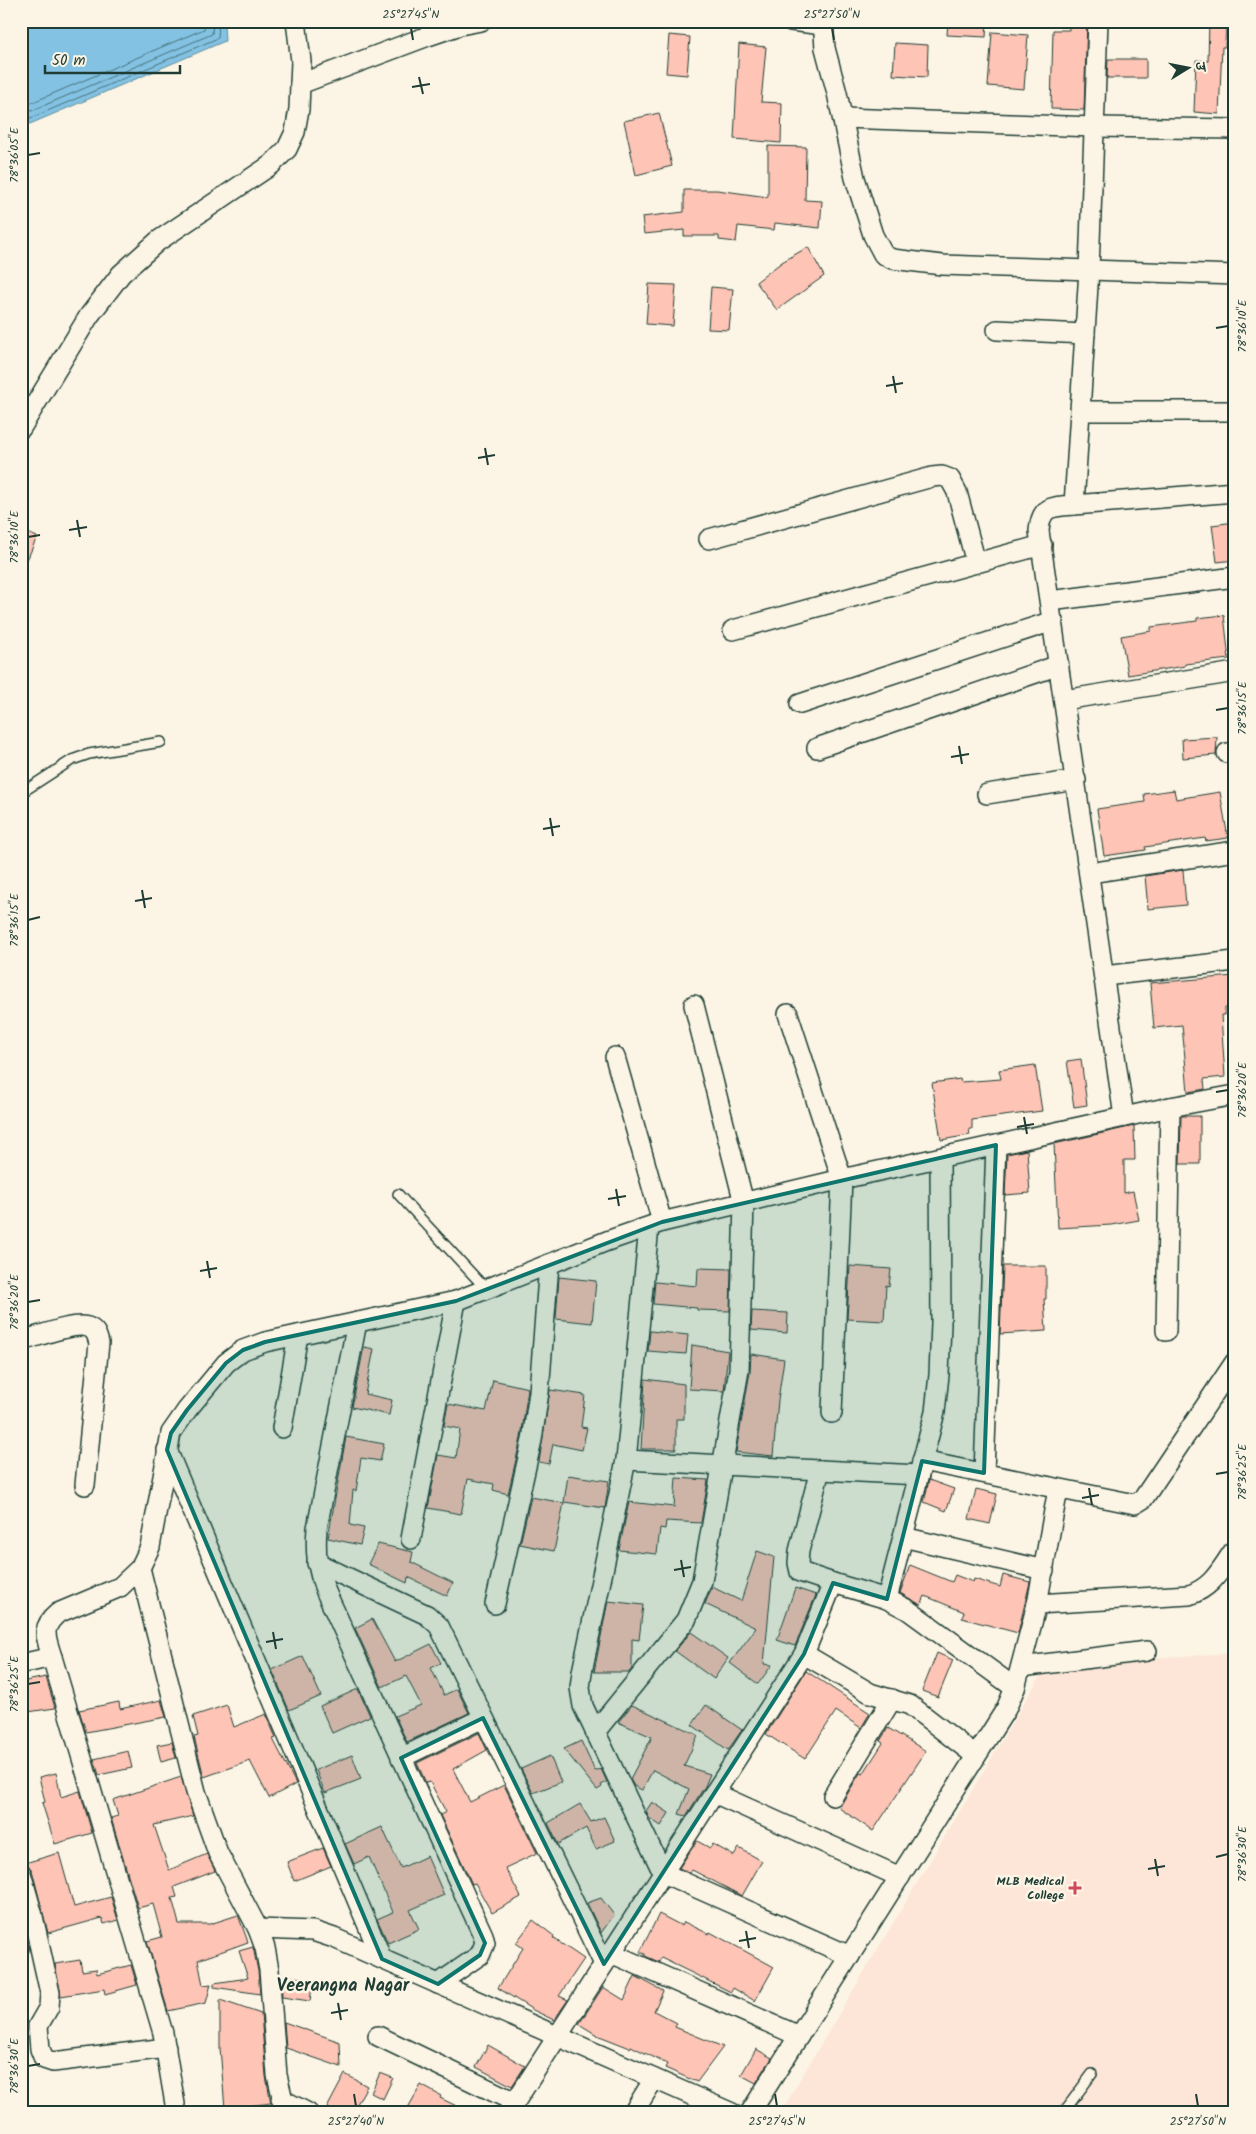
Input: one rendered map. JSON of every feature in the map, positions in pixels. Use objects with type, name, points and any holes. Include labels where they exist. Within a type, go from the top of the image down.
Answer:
[{"type":"street","points":[[21,428],[89,316],[121,274],[158,241],[271,165],[287,149],[294,132],[299,109],[301,61],[296,21]]},
{"type":"street","points":[[300,84],[436,33],[460,25],[481,21]]},
{"type":"street","points":[[791,21],[823,23],[825,48],[843,118],[855,178],[874,235],[884,254],[892,259],[916,263],[1235,275]]},
{"type":"street","points":[[1074,505],[1089,270],[1098,21]]},
{"type":"street","points":[[843,118],[1094,127],[1235,129]]},
{"type":"street","points":[[997,330],[1085,334]]},
{"type":"street","points":[[1080,411],[1235,411]]},
{"type":"street","points":[[709,539],[932,477],[942,476],[950,479],[957,492],[976,563]]},
{"type":"street","points":[[1124,1117],[1050,602],[1040,519],[1046,511],[1054,507],[1235,492]]},
{"type":"street","points":[[733,630],[1042,545]]},
{"type":"street","points":[[1050,602],[1235,577]]},
{"type":"street","points":[[800,704],[1053,621]]},
{"type":"street","points":[[817,748],[1059,665]]},
{"type":"street","points":[[1064,700],[1235,672]]},
{"type":"street","points":[[987,794],[1076,780]]},
{"type":"street","points":[[1089,872],[1235,851]]},
{"type":"street","points":[[1104,976],[1235,961]]},
{"type":"street","points":[[595,1732],[686,1620],[702,1581],[739,1370],[744,1203],[694,1005]]},
{"type":"street","points":[[788,1014],[842,1179],[832,1412]]},
{"type":"street","points":[[615,1057],[656,1225],[626,1460],[580,1688],[583,1706],[663,1873],[850,1956]]},
{"type":"street","points":[[175,2104],[166,2048],[45,1632],[50,1620],[58,1613],[120,1587],[140,1568],[150,1547],[171,1433],[226,1362],[243,1350],[265,1342],[456,1300],[607,1241],[656,1225],[842,1179],[1170,1107],[1235,1095]]},
{"type":"street","points":[[1166,1331],[1170,1107]]},
{"type":"street","points":[[984,1473],[996,1145]]},
{"type":"street","points":[[887,1599],[935,1412],[939,1375],[940,1158]]},
{"type":"street","points":[[495,1604],[532,1440],[539,1392],[549,1264]]},
{"type":"street","points":[[411,1539],[456,1300]]},
{"type":"street","points":[[357,1322],[317,1528],[315,1552],[326,1592],[400,1758],[483,1935],[485,1943],[480,1955],[438,1984]]},
{"type":"street","points":[[21,1340],[78,1326],[89,1327],[96,1333],[99,1343],[86,1485]]},
{"type":"street","points":[[282,1428],[298,1334]]},
{"type":"street","points":[[626,1460],[820,1470],[921,1468],[984,1473],[1135,1504],[1143,1499],[1235,1362]]},
{"type":"street","points":[[167,1450],[382,1960]]},
{"type":"street","points":[[820,1470],[799,1551],[798,1563],[800,1572],[887,1599],[930,1624],[1015,1688]]},
{"type":"street","points":[[750,2113],[1006,1709],[1015,1688],[1037,1604],[1058,1489]]},
{"type":"street","points":[[903,1537],[1044,1570]]},
{"type":"street","points":[[1037,1604],[1188,1595],[1209,1586],[1235,1549]]},
{"type":"street","points":[[317,1563],[426,1614],[439,1626],[483,1718],[608,1958],[799,2036]]},
{"type":"street","points":[[140,1568],[196,1792],[218,1853],[258,1929],[269,1970],[276,2075],[283,2106],[308,2113]]},
{"type":"street","points":[[378,2036],[512,2107],[804,1654],[833,1583]]},
{"type":"street","points":[[1021,1667],[1146,1651]]},
{"type":"street","points":[[804,1654],[870,1693],[910,1704],[976,1756]]},
{"type":"street","points":[[21,1664],[52,1657]]},
{"type":"street","points":[[833,1796],[892,1700]]},
{"type":"street","points":[[400,1758],[483,1718]]},
{"type":"street","points":[[714,1793],[900,1877]]},
{"type":"street","points":[[21,1873],[27,1910],[50,1993],[49,2008],[38,2026],[40,2049],[44,2059],[54,2062],[166,2048]]},
{"type":"street","points":[[258,1929],[313,1931],[732,2113]]},
{"type":"street","points":[[634,2113],[654,2078]]},
{"type":"lane","points":[[21,793],[72,760],[89,754],[161,742]]},
{"type":"lane","points":[[398,1194],[486,1289]]},
{"type":"lane","points":[[1063,2113],[1092,2074]]},
{"type":"highlighted area","points":[[996,1145],[984,1473],[922,1461],[887,1599],[833,1583],[804,1654],[604,1964],[483,1718],[401,1758],[485,1943],[480,1955],[438,1984],[382,1959],[167,1450],[171,1433],[187,1410],[226,1363],[243,1350],[265,1342],[456,1301],[662,1222]]},
{"type":"shaded area","name":"MLB Medical College","points":[[1235,1653],[1235,2113],[780,2113],[1048,1663]]},
{"type":"water","points":[[21,21],[224,21],[225,41],[30,124],[21,120]]},
{"type":"building","points":[[948,21],[987,21],[986,37],[947,35]]},
{"type":"building","points":[[1069,21],[1087,21],[1084,110],[1051,109],[1053,30],[1069,30]]},
{"type":"building","points":[[1209,21],[1226,21],[1225,47],[1222,47],[1219,114],[1194,112],[1196,60],[1208,61]]},
{"type":"building","points":[[992,32],[1028,35],[1024,89],[988,86]]},
{"type":"building","points":[[669,35],[690,37],[687,75],[666,73]]},
{"type":"building","points":[[895,43],[928,45],[927,77],[893,75]]},
{"type":"building","points":[[739,44],[766,47],[761,102],[782,103],[781,143],[734,139]]},
{"type":"building","points":[[1108,59],[1146,59],[1146,78],[1107,78]]},
{"type":"building","points":[[659,113],[672,166],[636,175],[624,121]]},
{"type":"building","points":[[768,146],[806,147],[805,200],[822,201],[820,228],[775,223],[774,230],[738,226],[736,242],[719,240],[719,236],[684,236],[684,230],[644,234],[642,217],[684,212],[684,190],[717,190],[768,197]]},
{"type":"building","points":[[808,247],[824,276],[777,310],[756,282],[782,262]]},
{"type":"building","points":[[649,284],[676,285],[673,326],[646,324]]},
{"type":"building","points":[[711,287],[733,289],[729,330],[708,329]]},
{"type":"building","points":[[1235,522],[1235,560],[1217,562],[1212,525]]},
{"type":"building","points":[[21,530],[37,537],[21,574]]},
{"type":"building","points":[[1224,615],[1229,659],[1185,664],[1185,666],[1128,675],[1121,636],[1151,631],[1151,627],[1197,621],[1197,618]]},
{"type":"building","points":[[1217,737],[1216,755],[1183,758],[1182,739]]},
{"type":"building","points":[[1174,790],[1176,799],[1220,792],[1228,838],[1206,841],[1205,838],[1145,847],[1146,850],[1104,856],[1097,809],[1145,802],[1144,794]]},
{"type":"building","points":[[1183,870],[1186,905],[1148,909],[1145,876]]},
{"type":"building","points":[[1235,976],[1235,1008],[1225,1008],[1225,1015],[1221,1015],[1225,1077],[1204,1079],[1205,1089],[1188,1092],[1182,1025],[1154,1028],[1150,983]]},
{"type":"building","points":[[1081,1059],[1087,1105],[1074,1107],[1067,1061]]},
{"type":"building","points":[[1035,1065],[1042,1111],[972,1120],[972,1129],[969,1129],[970,1135],[941,1140],[932,1083],[960,1079],[961,1082],[1001,1079],[999,1070]]},
{"type":"building","points":[[1181,1116],[1200,1116],[1200,1164],[1180,1164]]},
{"type":"building","points":[[1134,1126],[1135,1160],[1124,1160],[1124,1193],[1133,1191],[1139,1220],[1111,1225],[1058,1228],[1054,1144]]},
{"type":"building","points":[[1027,1150],[1030,1193],[1005,1195],[1007,1154]]},
{"type":"building","points":[[850,1266],[891,1269],[889,1286],[886,1285],[884,1321],[847,1319]]},
{"type":"building","points":[[1003,1266],[1046,1266],[1046,1299],[1044,1299],[1046,1331],[1000,1334]]},
{"type":"building","points":[[698,1268],[731,1269],[730,1311],[697,1310],[697,1308],[653,1304],[655,1282],[697,1286]]},
{"type":"building","points":[[559,1277],[596,1281],[592,1323],[556,1319]]},
{"type":"building","points":[[752,1311],[788,1313],[787,1333],[751,1330]]},
{"type":"building","points":[[650,1331],[688,1335],[686,1354],[648,1351]]},
{"type":"building","points":[[692,1345],[728,1351],[724,1391],[689,1389]]},
{"type":"building","points":[[364,1347],[374,1349],[365,1394],[392,1400],[389,1415],[352,1407]]},
{"type":"building","points":[[751,1354],[784,1359],[773,1456],[736,1452],[750,1372]]},
{"type":"building","points":[[645,1379],[684,1384],[684,1419],[676,1419],[676,1449],[641,1449]]},
{"type":"building","points":[[493,1380],[528,1388],[521,1438],[508,1494],[493,1490],[494,1484],[468,1479],[461,1514],[428,1508],[438,1455],[456,1458],[460,1429],[444,1426],[448,1404],[486,1411]]},
{"type":"building","points":[[550,1390],[585,1395],[581,1427],[587,1428],[582,1450],[553,1444],[549,1464],[539,1462]]},
{"type":"building","points":[[346,1437],[384,1444],[380,1461],[361,1458],[356,1491],[353,1490],[350,1525],[364,1528],[360,1545],[328,1538]]},
{"type":"building","points":[[568,1475],[609,1481],[605,1508],[564,1502]]},
{"type":"building","points":[[676,1478],[708,1480],[701,1523],[666,1521],[665,1529],[660,1528],[657,1554],[619,1550],[629,1502],[674,1507]]},
{"type":"building","points":[[929,1480],[954,1489],[946,1511],[924,1502]]},
{"type":"building","points":[[976,1489],[997,1494],[990,1524],[969,1519]]},
{"type":"building","points":[[531,1497],[564,1503],[554,1551],[520,1544]]},
{"type":"building","points":[[378,1544],[413,1552],[411,1562],[453,1583],[447,1596],[408,1577],[407,1583],[368,1564]]},
{"type":"building","points":[[757,1551],[774,1557],[764,1664],[772,1665],[758,1684],[730,1663],[756,1628],[705,1604],[712,1587],[741,1601]]},
{"type":"building","points":[[910,1565],[952,1582],[955,1575],[973,1582],[974,1579],[1000,1587],[1003,1575],[1030,1582],[1018,1633],[962,1618],[964,1612],[925,1596],[921,1605],[900,1593]]},
{"type":"building","points":[[795,1588],[816,1595],[795,1646],[777,1640]]},
{"type":"building","points":[[608,1601],[643,1605],[639,1640],[632,1639],[632,1668],[630,1672],[594,1672]]},
{"type":"building","points":[[372,1619],[395,1662],[431,1644],[441,1663],[431,1668],[444,1695],[457,1689],[469,1713],[407,1742],[395,1716],[421,1705],[406,1676],[382,1687],[355,1628]]},
{"type":"building","points":[[691,1632],[728,1658],[714,1679],[675,1651]]},
{"type":"building","points":[[937,1653],[953,1660],[938,1697],[922,1691]]},
{"type":"building","points":[[303,1656],[321,1696],[289,1710],[272,1670]]},
{"type":"building","points":[[806,1671],[870,1713],[861,1728],[836,1711],[805,1759],[766,1734]]},
{"type":"building","points":[[46,1677],[55,1708],[21,1713],[21,1682]]},
{"type":"building","points":[[358,1689],[370,1716],[332,1733],[320,1706]]},
{"type":"building","points":[[161,1700],[166,1717],[86,1732],[79,1710],[119,1702],[120,1709]]},
{"type":"building","points":[[227,1705],[234,1727],[266,1714],[276,1738],[273,1739],[296,1784],[269,1798],[250,1761],[204,1777],[194,1737],[198,1736],[193,1716]]},
{"type":"building","points":[[632,1705],[698,1735],[684,1766],[710,1774],[705,1786],[686,1816],[679,1814],[689,1789],[653,1770],[642,1790],[634,1786],[630,1779],[652,1737],[618,1722]]},
{"type":"building","points":[[706,1705],[742,1730],[728,1750],[692,1725]]},
{"type":"building","points":[[888,1728],[926,1751],[873,1831],[839,1808],[860,1773],[863,1774],[883,1743],[880,1741]]},
{"type":"building","points":[[479,1733],[487,1750],[453,1769],[470,1802],[504,1785],[537,1853],[505,1868],[521,1897],[492,1913],[475,1883],[472,1884],[440,1815],[446,1812],[430,1782],[426,1783],[417,1763]]},
{"type":"building","points":[[581,1741],[595,1771],[601,1769],[607,1782],[597,1790],[564,1749]]},
{"type":"building","points":[[172,1742],[176,1758],[161,1762],[157,1745]]},
{"type":"building","points":[[128,1751],[132,1768],[99,1775],[94,1759]]},
{"type":"building","points":[[352,1755],[361,1779],[325,1793],[316,1770]]},
{"type":"building","points":[[550,1756],[561,1782],[533,1793],[521,1769]]},
{"type":"building","points":[[56,1773],[61,1797],[80,1791],[92,1833],[55,1844],[42,1803],[45,1802],[39,1777]]},
{"type":"building","points":[[181,1777],[193,1816],[154,1825],[169,1870],[207,1854],[215,1871],[174,1887],[177,1897],[172,1898],[179,1924],[210,1924],[238,1915],[248,1942],[198,1960],[203,1985],[211,1984],[206,2003],[168,2011],[147,1941],[162,1937],[153,1904],[138,1908],[111,1818],[118,1816],[113,1800]]},
{"type":"building","points":[[652,1802],[669,1813],[661,1826],[649,1818],[646,1811]]},
{"type":"building","points":[[580,1804],[591,1822],[604,1817],[615,1841],[596,1849],[586,1828],[558,1844],[548,1823]]},
{"type":"building","points":[[382,1827],[401,1868],[427,1856],[444,1895],[410,1910],[419,1929],[388,1943],[377,1919],[393,1912],[369,1857],[354,1864],[345,1844]]},
{"type":"building","points":[[697,1841],[710,1848],[713,1844],[734,1856],[739,1848],[762,1861],[742,1896],[692,1870],[690,1873],[679,1868]]},
{"type":"building","points":[[323,1848],[331,1866],[294,1881],[287,1862]]},
{"type":"building","points":[[59,1853],[74,1907],[111,1897],[118,1920],[104,1924],[102,1918],[48,1933],[32,1870],[25,1863]]},
{"type":"building","points":[[601,1898],[614,1915],[601,1933],[587,1903]]},
{"type":"building","points":[[659,1914],[682,1926],[684,1922],[709,1934],[710,1932],[774,1967],[755,2001],[733,1988],[731,1992],[661,1958],[659,1962],[640,1952]]},
{"type":"building","points":[[533,1920],[554,1936],[553,1938],[584,1959],[559,1996],[568,2000],[554,2020],[533,2010],[498,1988],[523,1948],[516,1943]]},
{"type":"building","points":[[253,1947],[260,1994],[214,1987],[214,1983],[248,1978],[239,1951]]},
{"type":"building","points":[[80,1960],[82,1971],[96,1969],[97,1974],[131,1965],[137,1985],[105,1994],[104,1989],[61,1996],[55,1964]]},
{"type":"building","points":[[281,1975],[313,1980],[310,2001],[282,1997]]},
{"type":"building","points":[[635,1976],[663,1991],[654,2011],[677,2023],[675,2027],[723,2047],[697,2082],[665,2068],[667,2064],[631,2046],[630,2048],[597,2035],[579,2024],[603,1987],[624,2000]]},
{"type":"building","points":[[220,2000],[261,2014],[266,2076],[271,2103],[225,2109],[220,2048]]},
{"type":"building","points":[[284,2022],[340,2042],[341,2067],[286,2048]]},
{"type":"building","points":[[488,2045],[525,2066],[512,2086],[476,2067]]},
{"type":"building","points":[[756,2049],[772,2058],[756,2083],[741,2075]]},
{"type":"building","points":[[380,2073],[393,2078],[383,2099],[371,2093]]},
{"type":"building","points":[[345,2074],[367,2086],[352,2113],[336,2113],[327,2108]]},
{"type":"building","points":[[421,2085],[441,2096],[440,2098],[471,2113],[405,2113]]},
{"type":"place","name":"MLB Medical College","points":[[1075,1888]]},
{"type":"district","name":"Veerangna Nagar","points":[[343,1986]]}]
